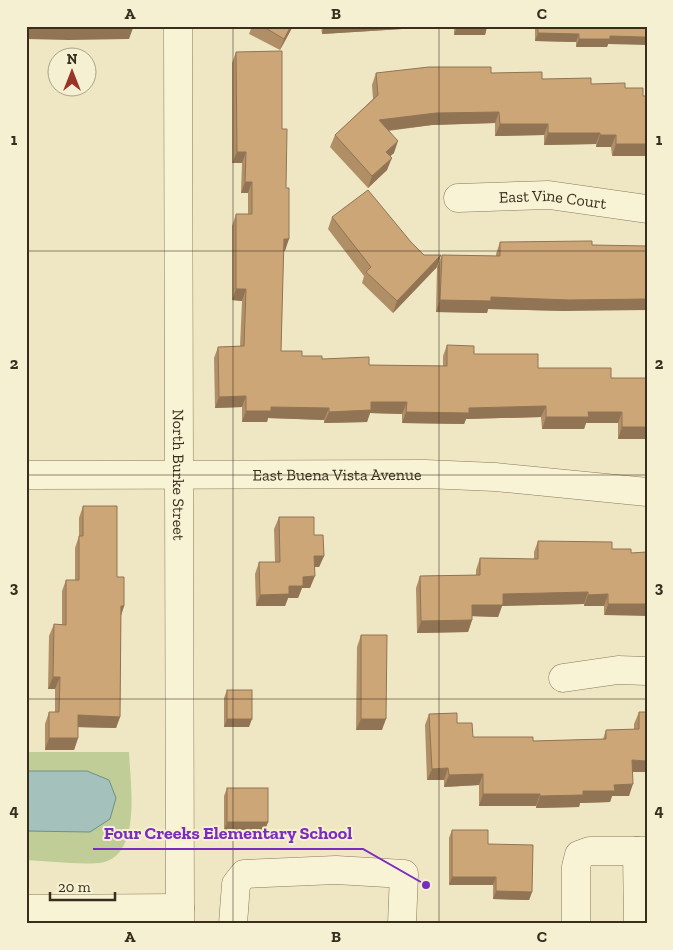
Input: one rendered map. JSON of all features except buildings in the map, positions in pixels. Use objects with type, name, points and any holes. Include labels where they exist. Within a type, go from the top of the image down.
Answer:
[{"type":"street","name":"North Burke Street","points":[[178,26],[177,476],[180,916]]},
{"type":"street","name":"East Vine Court","points":[[458,198],[549,196],[647,209]]},
{"type":"street","name":"East Buena Vista Avenue","points":[[26,475],[426,474],[545,481],[647,492]]},
{"type":"street","points":[[563,678],[618,670],[647,671]]},
{"type":"street","points":[[576,924],[576,867],[579,855],[590,851],[642,851],[638,924]]},
{"type":"street","points":[[232,924],[236,884],[244,874],[336,870],[404,874],[402,924]]},
{"type":"street","points":[[26,909],[180,916]]},
{"type":"green space","points":[[26,752],[129,752],[132,799],[131,817],[128,834],[122,848],[113,858],[99,863],[26,860]]},
{"type":"water","points":[[26,771],[87,771],[109,780],[116,798],[110,819],[90,832],[26,831]]},
{"type":"place","name":"Four Creeks Elementary School","points":[[426,885]]}]
